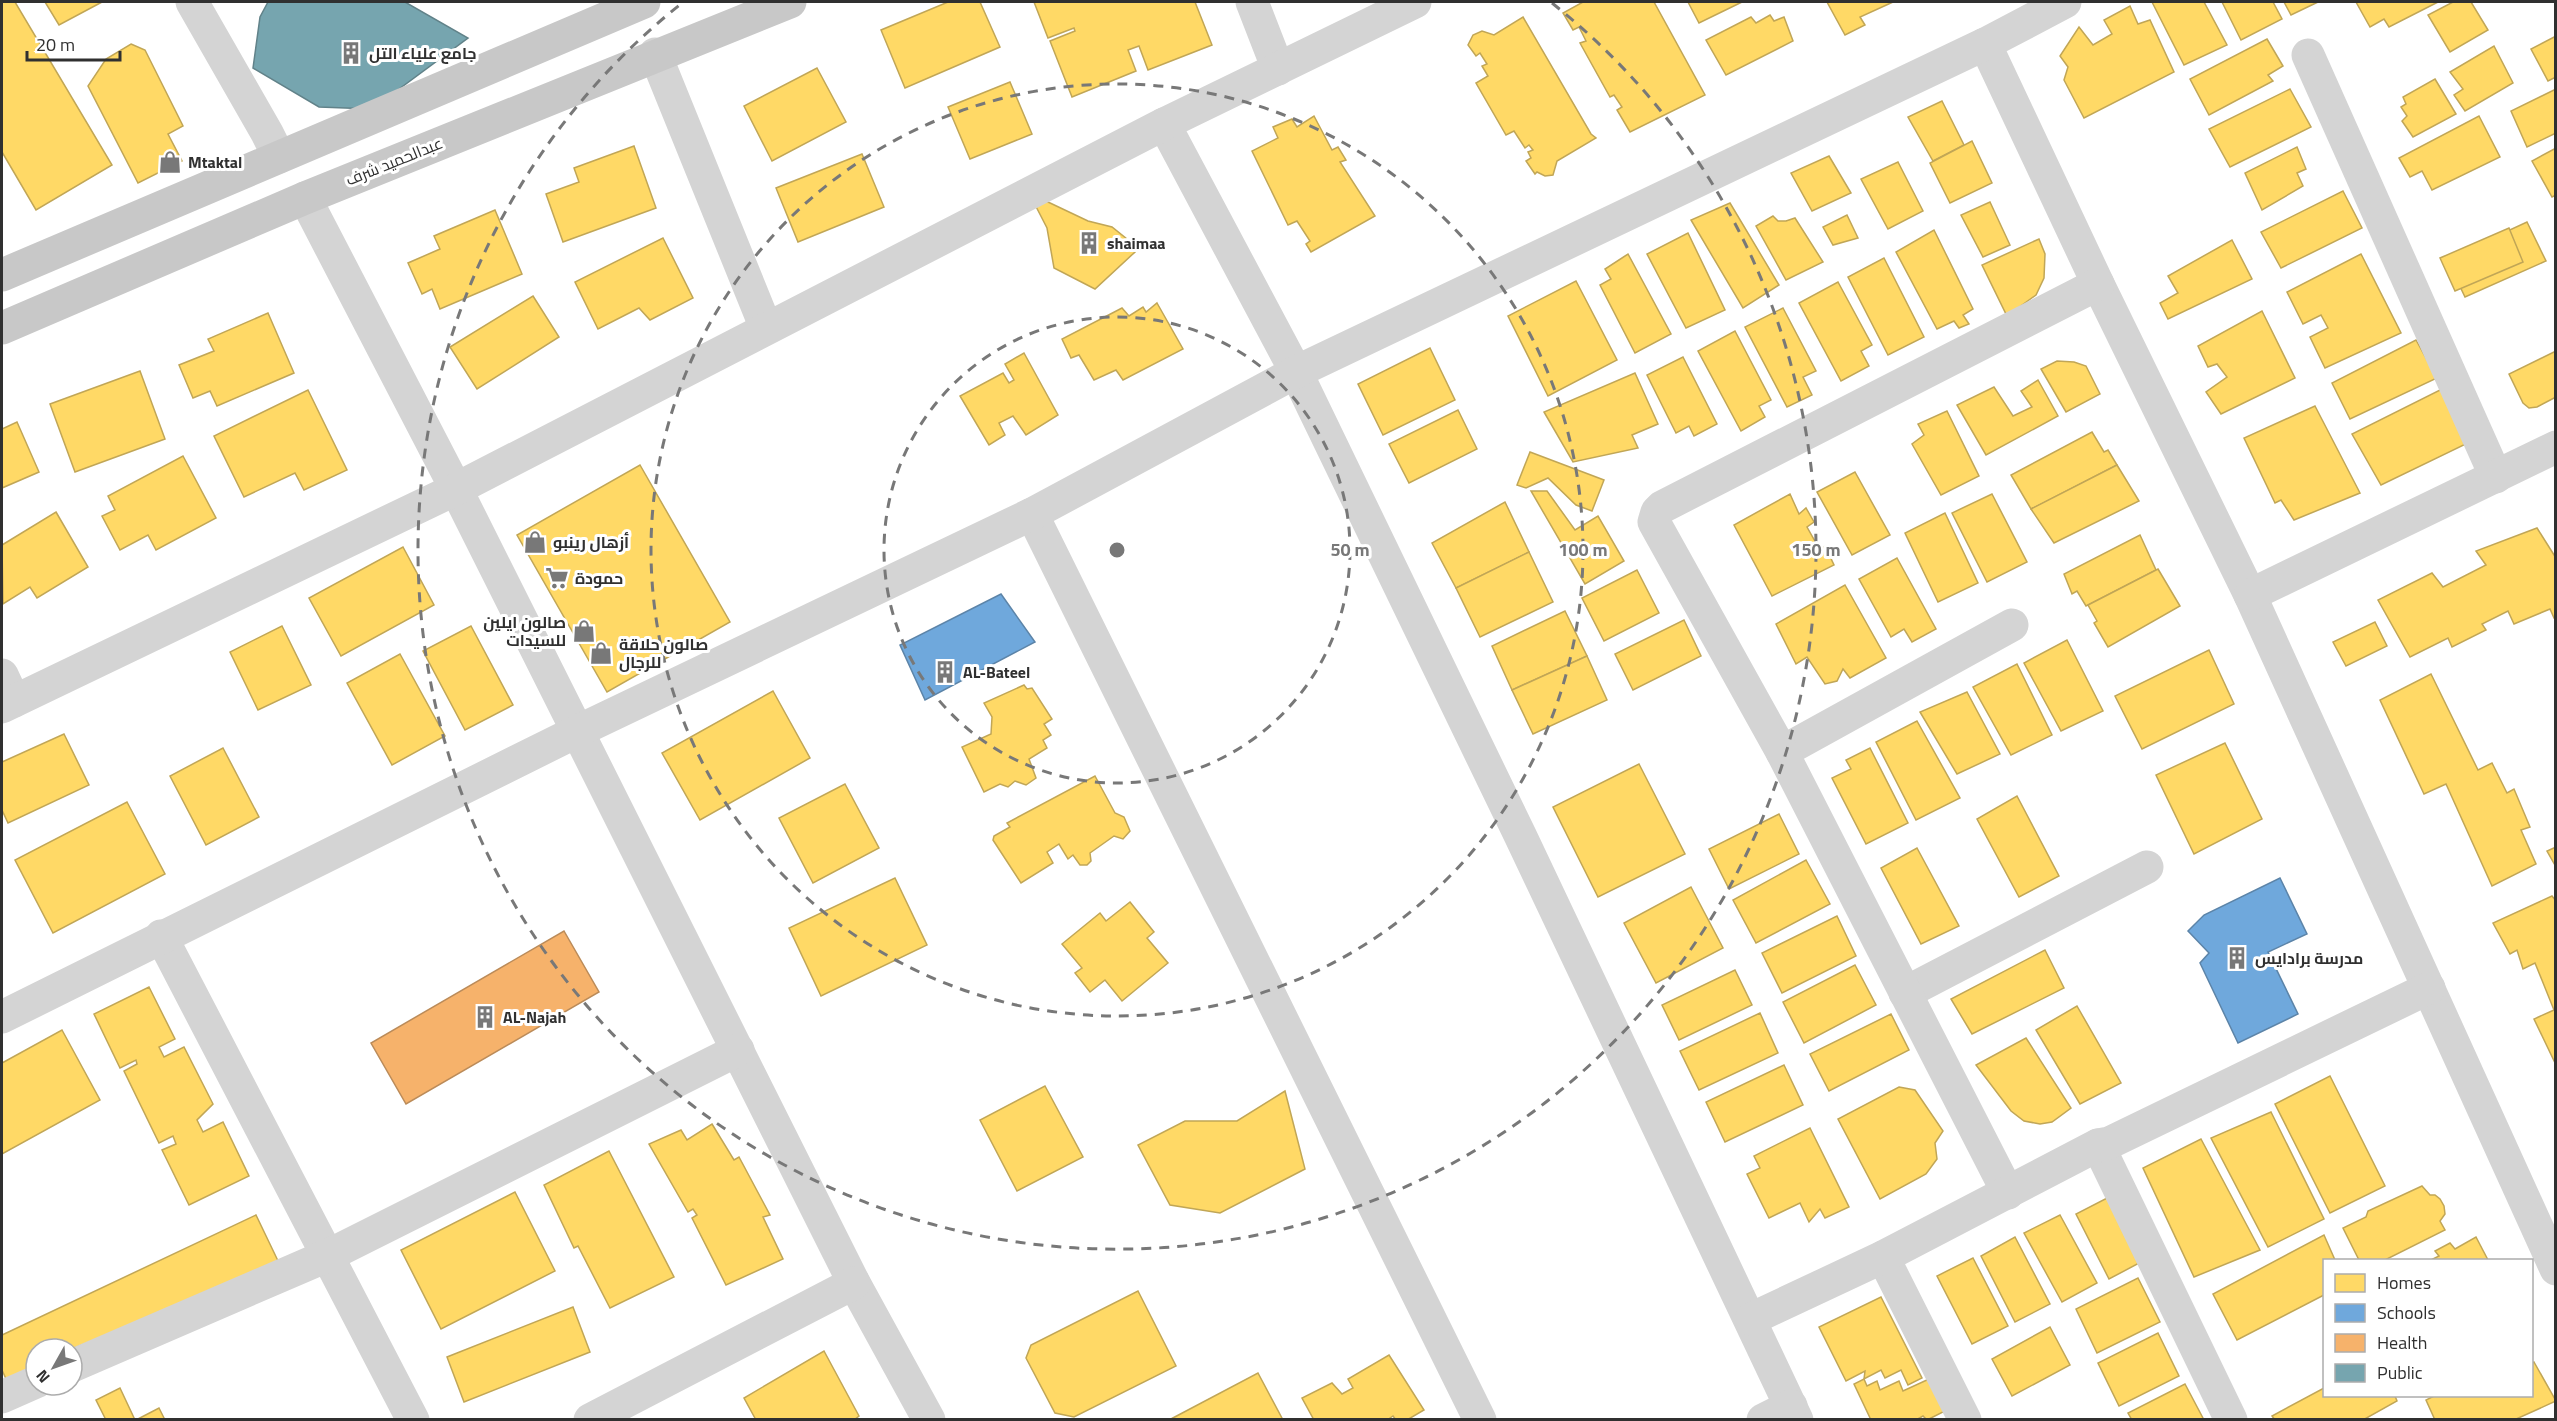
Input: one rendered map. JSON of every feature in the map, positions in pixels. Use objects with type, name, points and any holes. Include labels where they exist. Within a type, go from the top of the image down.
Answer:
[{"type":"main road","points":[[2,275],[644,2]]},
{"type":"main road","name":"عبدالحميد شرف","points":[[2,328],[305,198],[655,54],[790,2]]},
{"type":"street","points":[[192,2],[279,157]]},
{"type":"street","points":[[1252,2],[1278,69]]},
{"type":"street","points":[[6,694],[456,489],[1164,124],[1415,2]]},
{"type":"street","points":[[2,1017],[161,936],[578,731],[1032,513],[1296,372],[1985,44],[2065,2]]},
{"type":"street","points":[[1985,44],[2098,284],[2250,596],[2556,1269]]},
{"type":"street","points":[[655,54],[766,328]]},
{"type":"street","points":[[2308,55],[2496,477]]},
{"type":"street","points":[[1164,124],[1296,372],[1751,1319],[1784,1415]]},
{"type":"street","points":[[305,198],[456,489],[854,1283],[930,1419]]},
{"type":"street","points":[[2008,1192],[1782,752],[1654,522],[1657,512],[2098,284]]},
{"type":"street","points":[[2250,596],[2556,447]]},
{"type":"street","points":[[1032,513],[1480,1419]]},
{"type":"street","points":[[1782,752],[2012,625]]},
{"type":"street","points":[[1905,993],[2147,867]]},
{"type":"street","points":[[161,936],[413,1419]]},
{"type":"street","points":[[1751,1319],[1883,1257],[2098,1145],[2109,1143],[2429,988]]},
{"type":"street","points":[[84,1361],[329,1255],[738,1050]]},
{"type":"street","points":[[2098,1145],[2231,1419]]},
{"type":"street","points":[[1883,1257],[1965,1419]]},
{"type":"street","points":[[591,1419],[854,1283]]},
{"type":"street","points":[[2,1397],[24,1387]]},
{"type":"building: Homes","points":[[2,2],[15,2],[112,165],[36,210],[2,152]]},
{"type":"building: Homes","points":[[45,2],[102,2],[59,25]]},
{"type":"building: Homes","points":[[948,2],[980,2],[1000,47],[905,88],[881,30]]},
{"type":"building: Homes","points":[[1034,2],[1195,2],[1212,45],[1148,70],[1139,46],[1128,50],[1136,71],[1072,97],[1050,41],[1075,31],[1074,28],[1048,38]]},
{"type":"building: Homes","points":[[1583,2],[1654,2],[1705,95],[1630,132],[1617,110],[1622,107],[1614,95],[1610,97],[1580,43],[1586,41],[1579,27],[1573,30],[1563,13]]},
{"type":"building: Homes","points":[[1688,2],[1742,2],[1699,23]]},
{"type":"building: Homes","points":[[1827,2],[1893,2],[1860,17],[1865,25],[1845,35]]},
{"type":"building: Homes","points":[[2152,2],[2204,2],[2227,45],[2184,65]]},
{"type":"building: Homes","points":[[2222,2],[2273,2],[2282,19],[2241,40]]},
{"type":"building: Homes","points":[[2284,2],[2318,2],[2291,15]]},
{"type":"building: Homes","points":[[2356,2],[2438,2],[2389,27],[2384,19],[2370,27]]},
{"type":"building: Homes","points":[[2453,2],[2471,2],[2488,30],[2450,52],[2428,15]]},
{"type":"building: Homes","points":[[2130,6],[2138,24],[2150,20],[2174,72],[2084,118],[2064,80],[2068,67],[2060,56],[2079,27],[2093,45],[2112,34],[2104,20]]},
{"type":"building: Homes","points":[[1770,15],[1774,21],[1784,17],[1793,41],[1726,75],[1706,40],[1751,17],[1756,23]]},
{"type":"building: Homes","points":[[1523,17],[1591,134],[1596,138],[1557,161],[1553,175],[1545,176],[1537,172],[1535,174],[1526,161],[1531,158],[1528,152],[1533,150],[1529,145],[1525,148],[1514,131],[1506,135],[1476,83],[1488,76],[1482,66],[1487,64],[1480,53],[1476,56],[1468,45],[1473,35],[1482,31],[1494,35]]},
{"type":"building: Homes","points":[[2556,36],[2556,77],[2548,81],[2531,49]]},
{"type":"building: Homes","points":[[2267,39],[2283,66],[2268,75],[2273,81],[2209,115],[2190,79]]},
{"type":"building: Homes","points":[[131,44],[145,50],[183,126],[168,134],[182,161],[138,183],[88,86],[106,59]]},
{"type":"building: Homes","points":[[2494,46],[2513,83],[2465,111],[2454,95],[2463,89],[2450,72]]},
{"type":"building: Homes","points":[[817,68],[846,122],[772,161],[744,106]]},
{"type":"building: Homes","points":[[2435,79],[2456,114],[2413,137],[2402,121],[2407,116],[2401,107],[2406,104],[2403,97]]},
{"type":"building: Homes","points":[[1010,82],[1032,134],[970,159],[948,107]]},
{"type":"building: Homes","points":[[2290,89],[2311,127],[2230,167],[2209,129]]},
{"type":"building: Homes","points":[[2556,89],[2556,133],[2527,147],[2511,111]]},
{"type":"building: Homes","points":[[1942,101],[1964,145],[1933,161],[1908,117]]},
{"type":"building: Homes","points":[[1314,116],[1332,150],[1338,147],[1346,160],[1340,162],[1375,216],[1311,252],[1306,244],[1310,241],[1297,221],[1288,225],[1252,151],[1278,138],[1273,127],[1292,119],[1297,127]]},
{"type":"building: Homes","points":[[2479,116],[2500,157],[2432,190],[2422,171],[2410,177],[2399,158]]},
{"type":"building: Homes","points":[[1972,141],[1992,183],[1950,203],[1930,163]]},
{"type":"building: Homes","points":[[634,146],[656,208],[563,242],[546,194],[579,182],[574,168]]},
{"type":"building: Homes","points":[[2297,147],[2306,169],[2297,173],[2303,186],[2262,210],[2245,173]]},
{"type":"building: Homes","points":[[2556,148],[2556,195],[2552,197],[2532,161]]},
{"type":"building: Homes","points":[[862,154],[884,207],[798,242],[776,188]]},
{"type":"building: Homes","points":[[1829,156],[1851,193],[1812,211],[1791,173]]},
{"type":"building: Homes","points":[[1898,162],[1923,211],[1888,229],[1861,179]]},
{"type":"building: Homes","points":[[2343,191],[2362,228],[2281,268],[2261,232]]},
{"type":"building: Homes","name":"shaimaa","points":[[1029,193],[1088,221],[1112,227],[1127,239],[1135,252],[1095,289],[1054,268],[1047,228]]},
{"type":"building: Homes","points":[[1990,202],[2010,245],[1983,257],[1961,215]]},
{"type":"building: Homes","points":[[1730,203],[1779,285],[1743,308],[1691,220]]},
{"type":"building: Homes","points":[[495,210],[522,274],[440,309],[432,289],[422,294],[408,263],[440,249],[434,236]]},
{"type":"building: Homes","points":[[1847,215],[1858,238],[1833,245],[1823,227]]},
{"type":"building: Homes","points":[[1773,216],[1778,221],[1795,218],[1823,262],[1786,280],[1756,226]]},
{"type":"building: Homes","points":[[2527,222],[2546,261],[2465,297],[2447,259]]},
{"type":"building: Homes","points":[[2509,228],[2523,262],[2455,291],[2440,258]]},
{"type":"building: Homes","points":[[1934,230],[1973,309],[1963,315],[1969,324],[1959,328],[1954,321],[1937,329],[1896,252]]},
{"type":"building: Homes","points":[[1688,233],[1725,310],[1686,328],[1647,254]]},
{"type":"building: Homes","points":[[663,238],[693,298],[650,320],[639,308],[598,329],[575,282]]},
{"type":"building: Homes","points":[[2039,239],[2045,254],[2044,278],[2036,295],[2007,316],[1982,265]]},
{"type":"building: Homes","points":[[2232,240],[2252,279],[2168,319],[2160,303],[2178,293],[2168,276]]},
{"type":"building: Homes","points":[[1628,254],[1671,334],[1635,353],[1600,285],[1611,279],[1605,269]]},
{"type":"building: Homes","points":[[2361,254],[2401,333],[2325,368],[2310,337],[2328,328],[2321,315],[2303,324],[2287,292]]},
{"type":"building: Homes","points":[[1884,258],[1924,337],[1888,355],[1848,277]]},
{"type":"building: Homes","points":[[1576,281],[1617,360],[1548,396],[1508,316]]},
{"type":"building: Homes","points":[[1838,282],[1872,345],[1861,351],[1869,366],[1841,381],[1799,303]]},
{"type":"building: Homes","points":[[533,296],[559,337],[477,389],[450,347]]},
{"type":"building: Homes","points":[[1157,303],[1183,349],[1123,380],[1116,370],[1094,380],[1079,355],[1071,358],[1062,339],[1122,308],[1129,316],[1143,307],[1146,312]]},
{"type":"building: Homes","points":[[1783,308],[1816,371],[1803,377],[1812,395],[1787,407],[1745,327]]},
{"type":"building: Homes","points":[[2262,311],[2295,378],[2221,414],[2206,392],[2227,377],[2217,364],[2208,367],[2198,346]]},
{"type":"building: Homes","points":[[268,313],[294,373],[217,406],[210,391],[193,398],[179,365],[214,351],[208,339]]},
{"type":"building: Homes","points":[[1735,331],[1771,400],[1759,406],[1765,417],[1741,431],[1698,351]]},
{"type":"building: Homes","points":[[2416,340],[2437,378],[2350,419],[2332,383]]},
{"type":"building: Homes","points":[[1430,348],[1455,400],[1383,435],[1358,384]]},
{"type":"building: Homes","points":[[2556,351],[2556,397],[2537,407],[2529,408],[2523,403],[2509,374]]},
{"type":"building: Homes","points":[[1024,353],[1058,415],[1026,435],[1013,416],[999,423],[1005,435],[989,445],[960,396],[1003,373],[1009,383],[1014,380],[1005,364]]},
{"type":"building: Homes","points":[[1683,357],[1717,424],[1694,436],[1689,426],[1676,433],[1647,375]]},
{"type":"building: Homes","points":[[2057,361],[2074,362],[2086,366],[2100,394],[2066,412],[2041,369]]},
{"type":"building: Homes","points":[[140,371],[165,439],[75,472],[50,404]]},
{"type":"building: Homes","points":[[1635,373],[1658,424],[1632,435],[1638,448],[1573,462],[1544,412]]},
{"type":"building: Homes","points":[[2038,380],[2058,416],[1986,455],[1957,405],[1994,387],[2013,416],[2032,407],[2021,391]]},
{"type":"building: Homes","points":[[2444,388],[2470,442],[2381,485],[2352,434]]},
{"type":"building: Homes","points":[[308,390],[347,470],[304,490],[295,473],[244,497],[214,436]]},
{"type":"building: Homes","points":[[2315,406],[2360,493],[2294,520],[2281,500],[2275,503],[2244,438]]},
{"type":"building: Homes","points":[[1458,410],[1477,449],[1409,483],[1389,444]]},
{"type":"building: Homes","points":[[1947,411],[1979,476],[1941,495],[1912,444],[1924,435],[1918,424]]},
{"type":"building: Homes","points":[[17,422],[39,472],[2,488],[2,429]]},
{"type":"building: Homes","points":[[2092,432],[2104,452],[2108,450],[2117,465],[2031,509],[2011,475]]},
{"type":"building: Homes","points":[[1530,452],[1604,480],[1592,511],[1576,505],[1548,478],[1526,488],[1517,485]]},
{"type":"building: Homes","points":[[183,456],[216,518],[156,550],[148,535],[120,550],[102,516],[115,510],[108,496]]},
{"type":"building: Homes","points":[[640,465],[730,622],[607,692],[517,535]]},
{"type":"building: Homes","points":[[2117,465],[2139,501],[2054,543],[2031,509]]},
{"type":"building: Homes","points":[[1855,472],[1890,535],[1852,555],[1817,492]]},
{"type":"building: Homes","points":[[1531,491],[1547,491],[1575,530],[1598,516],[1624,561],[1585,584]]},
{"type":"building: Homes","points":[[1790,494],[1799,514],[1806,508],[1814,522],[1807,527],[1820,550],[1825,546],[1834,565],[1772,596],[1734,525]]},
{"type":"building: Homes","points":[[1992,494],[2027,562],[1987,582],[1952,513]]},
{"type":"building: Homes","points":[[1505,502],[1529,552],[1456,588],[1432,543]]},
{"type":"building: Homes","points":[[56,512],[88,567],[37,598],[30,587],[3,604],[2,545]]},
{"type":"building: Homes","points":[[1945,513],[1978,583],[1938,602],[1905,533]]},
{"type":"building: Homes","points":[[2537,528],[2556,558],[2556,617],[2554,618],[2550,609],[2514,624],[2508,611],[2482,624],[2486,630],[2452,647],[2448,638],[2410,657],[2378,600],[2432,573],[2443,587],[2486,565],[2476,551]]},
{"type":"building: Homes","points":[[2140,535],[2156,570],[2086,606],[2077,591],[2072,594],[2064,574]]},
{"type":"building: Homes","points":[[403,547],[434,605],[341,656],[309,598]]},
{"type":"building: Homes","points":[[1529,552],[1553,602],[1480,637],[1456,588]]},
{"type":"building: Homes","points":[[1897,558],[1936,629],[1912,642],[1904,629],[1891,637],[1859,579]]},
{"type":"building: Homes","points":[[2158,569],[2180,606],[2108,647],[2094,623],[2097,621],[2088,605]]},
{"type":"building: Homes","points":[[1637,570],[1659,613],[1604,641],[1582,598]]},
{"type":"building: Homes","points":[[1845,585],[1886,658],[1850,678],[1843,669],[1837,681],[1825,684],[1807,657],[1796,664],[1776,624]]},
{"type":"building: Homes","points":[[1565,611],[1587,656],[1512,690],[1492,646]]},
{"type":"building: Homes","points":[[1684,620],[1701,656],[1633,690],[1615,654]]},
{"type":"building: Homes","points":[[2375,622],[2387,646],[2346,666],[2333,642]]},
{"type":"building: Homes","points":[[282,626],[311,685],[258,710],[230,652]]},
{"type":"building: Homes","points":[[471,626],[513,705],[465,730],[423,651]]},
{"type":"building: Homes","points":[[2067,640],[2103,711],[2061,731],[2024,663]]},
{"type":"building: Homes","points":[[2209,650],[2234,704],[2142,749],[2115,696]]},
{"type":"building: Homes","points":[[400,654],[445,736],[392,765],[347,683]]},
{"type":"building: Homes","points":[[1587,656],[1607,700],[1533,734],[1512,690]]},
{"type":"building: Homes","points":[[2017,664],[2052,735],[2011,755],[1973,687]]},
{"type":"building: Homes","points":[[2431,674],[2478,770],[2492,763],[2507,793],[2514,789],[2530,827],[2521,830],[2536,864],[2492,886],[2446,784],[2424,794],[2380,700]]},
{"type":"building: Homes","points":[[1024,685],[1027,689],[1032,688],[1052,719],[1044,724],[1051,735],[1043,740],[1047,748],[1029,759],[1036,778],[1026,785],[1015,781],[1008,787],[1000,784],[984,792],[962,747],[991,734],[992,717],[984,703]]},
{"type":"building: Homes","points":[[773,691],[810,758],[700,820],[662,753]]},
{"type":"building: Homes","points":[[1967,692],[2000,754],[1957,774],[1920,712]]},
{"type":"building: Homes","points":[[1917,721],[1960,798],[1916,820],[1876,742]]},
{"type":"building: Homes","points":[[64,734],[89,785],[8,823],[2,810],[2,762]]},
{"type":"building: Homes","points":[[2225,743],[2262,819],[2194,854],[2156,775]]},
{"type":"building: Homes","points":[[223,748],[259,817],[206,845],[170,776]]},
{"type":"building: Homes","points":[[1870,748],[1908,823],[1866,844],[1832,778],[1851,769],[1846,760]]},
{"type":"building: Homes","points":[[1639,764],[1685,854],[1598,897],[1553,807]]},
{"type":"building: Homes","points":[[1095,776],[1115,813],[1124,817],[1130,831],[1123,839],[1114,836],[1090,853],[1091,861],[1087,865],[1080,865],[1073,855],[1068,859],[1059,844],[1047,852],[1053,863],[1021,883],[993,840],[994,836],[1010,827],[1007,823]]},
{"type":"building: Homes","points":[[845,784],[879,848],[813,883],[779,818]]},
{"type":"building: Homes","points":[[2017,796],[2059,876],[2019,897],[1977,819]]},
{"type":"building: Homes","points":[[127,802],[165,874],[53,933],[15,860]]},
{"type":"building: Homes","points":[[1779,814],[1799,854],[1729,889],[1709,849]]},
{"type":"building: Homes","points":[[2556,847],[2556,867],[2547,851]]},
{"type":"building: Homes","points":[[1917,848],[1959,926],[1921,944],[1881,868]]},
{"type":"building: Homes","points":[[1806,860],[1830,904],[1756,943],[1733,900]]},
{"type":"building: Homes","points":[[895,878],[927,945],[821,996],[789,928]]},
{"type":"building: Homes","points":[[1691,887],[1723,948],[1656,983],[1624,923]]},
{"type":"building: Homes","points":[[2552,896],[2556,901],[2556,1065],[2534,1019],[2554,1010],[2535,963],[2523,969],[2517,950],[2510,954],[2493,923]]},
{"type":"building: Homes","points":[[1130,902],[1154,932],[1147,938],[1168,963],[1122,1001],[1105,980],[1090,992],[1075,973],[1082,968],[1062,944],[1100,913],[1106,921]]},
{"type":"building: Homes","points":[[1837,916],[1856,956],[1782,993],[1762,953]]},
{"type":"building: Homes","points":[[2045,950],[2064,988],[1972,1034],[1951,999]]},
{"type":"building: Homes","points":[[1855,965],[1876,1005],[1804,1043],[1783,1002]]},
{"type":"building: Homes","points":[[1735,970],[1752,1005],[1679,1040],[1662,1005]]},
{"type":"building: Homes","points":[[149,987],[175,1039],[159,1047],[164,1057],[184,1047],[213,1104],[197,1120],[203,1132],[223,1122],[249,1176],[189,1205],[162,1150],[176,1144],[173,1136],[159,1143],[124,1071],[137,1064],[136,1060],[120,1068],[94,1014]]},
{"type":"building: Homes","points":[[2077,1006],[2121,1083],[2080,1104],[2036,1030]]},
{"type":"building: Homes","points":[[1760,1013],[1778,1053],[1699,1090],[1680,1051]]},
{"type":"building: Homes","points":[[1891,1014],[1909,1050],[1829,1091],[1810,1054]]},
{"type":"building: Homes","points":[[62,1030],[100,1100],[2,1154],[2,1063]]},
{"type":"building: Homes","points":[[2026,1038],[2071,1108],[2052,1122],[2040,1124],[2024,1121],[2011,1111],[1976,1065]]},
{"type":"building: Homes","points":[[1784,1065],[1803,1105],[1725,1142],[1706,1102]]},
{"type":"building: Homes","points":[[2330,1076],[2385,1186],[2330,1213],[2275,1104]]},
{"type":"building: Homes","points":[[1045,1086],[1083,1157],[1017,1191],[980,1120]]},
{"type":"building: Homes","points":[[1899,1087],[1915,1090],[1943,1131],[1935,1143],[1937,1159],[1926,1174],[1880,1199],[1838,1119]]},
{"type":"building: Homes","points":[[1285,1091],[1305,1169],[1220,1213],[1170,1205],[1138,1145],[1185,1121],[1237,1121]]},
{"type":"building: Homes","points":[[2271,1112],[2324,1219],[2268,1247],[2211,1138]]},
{"type":"building: Homes","points":[[712,1124],[734,1160],[739,1157],[770,1215],[763,1217],[783,1259],[726,1285],[692,1218],[697,1215],[693,1209],[688,1212],[649,1144],[681,1130],[687,1140]]},
{"type":"building: Homes","points":[[1810,1128],[1849,1207],[1825,1218],[1820,1209],[1809,1222],[1800,1203],[1769,1218],[1747,1174],[1760,1168],[1754,1156]]},
{"type":"building: Homes","points":[[2201,1139],[2260,1250],[2194,1277],[2143,1168]]},
{"type":"building: Homes","points":[[609,1151],[674,1277],[610,1308],[578,1246],[574,1248],[544,1185]]},
{"type":"building: Homes","points":[[2422,1186],[2430,1195],[2435,1195],[2440,1199],[2444,1206],[2445,1214],[2440,1221],[2445,1230],[2387,1259],[2358,1259],[2343,1228],[2366,1217],[2368,1211]]},
{"type":"building: Homes","points":[[515,1192],[555,1271],[441,1329],[401,1250]]},
{"type":"building: Homes","points":[[2111,1196],[2143,1261],[2109,1279],[2076,1214]]},
{"type":"building: Homes","points":[[256,1215],[280,1265],[84,1344],[84,1337],[24,1337],[24,1386],[12,1392],[2,1370],[2,1335]]},
{"type":"building: Homes","points":[[2060,1215],[2097,1283],[2062,1302],[2024,1233]]},
{"type":"building: Homes","points":[[2324,1235],[2335,1259],[2323,1259],[2323,1296],[2237,1340],[2213,1294]]},
{"type":"building: Homes","points":[[2015,1237],[2050,1304],[2015,1322],[1981,1256]]},
{"type":"building: Homes","points":[[2476,1237],[2487,1259],[2433,1259],[2439,1256],[2435,1251],[2450,1243],[2455,1249]]},
{"type":"building: Homes","points":[[1973,1258],[2008,1326],[1972,1344],[1937,1276]]},
{"type":"building: Homes","points":[[2138,1278],[2160,1322],[2097,1353],[2076,1309]]},
{"type":"building: Homes","points":[[1138,1291],[1176,1366],[1074,1417],[1055,1413],[1026,1358],[1031,1345]]},
{"type":"building: Homes","points":[[1881,1297],[1922,1378],[1908,1385],[1901,1370],[1885,1378],[1881,1370],[1864,1379],[1865,1371],[1846,1381],[1819,1327]]},
{"type":"building: Homes","points":[[573,1307],[590,1352],[464,1402],[447,1357]]},
{"type":"building: Homes","points":[[2050,1327],[2070,1365],[2012,1396],[1992,1359]]},
{"type":"building: Homes","points":[[2158,1333],[2179,1376],[2119,1406],[2098,1363]]},
{"type":"building: Homes","points":[[824,1351],[859,1416],[854,1420],[756,1420],[744,1398]]},
{"type":"building: Homes","points":[[1389,1355],[1424,1410],[1407,1420],[1396,1420],[1393,1416],[1387,1420],[1314,1420],[1302,1398],[1332,1383],[1342,1394],[1353,1388],[1348,1379]]},
{"type":"building: Homes","points":[[2533,1362],[2556,1401],[2514,1420],[2435,1420],[2426,1400],[2432,1397],[2533,1397]]},
{"type":"building: Homes","points":[[1258,1373],[1283,1420],[1169,1420]]},
{"type":"building: Homes","points":[[1864,1379],[1867,1386],[1877,1381],[1880,1390],[1899,1381],[1903,1391],[1929,1379],[1945,1411],[1927,1420],[1923,1416],[1916,1420],[1871,1420],[1854,1384]]},
{"type":"building: Homes","points":[[2185,1384],[2204,1420],[2132,1420],[2128,1413]]},
{"type":"building: Homes","points":[[120,1388],[135,1420],[106,1420],[96,1400]]},
{"type":"building: Homes","points":[[2323,1389],[2323,1397],[2395,1397],[2397,1401],[2363,1420],[2275,1420],[2272,1416]]},
{"type":"building: Homes","points":[[159,1408],[165,1420],[136,1420]]},
{"type":"building: Schools","name":"AL-Bateel","points":[[1001,594],[1035,642],[925,700],[900,645]]},
{"type":"building: Schools","name":"مدرسة برادايس","points":[[2280,878],[2307,934],[2268,952],[2298,1014],[2238,1043],[2200,963],[2209,953],[2188,931],[2204,915]]},
{"type":"building: Health","name":"AL-Najah","points":[[564,931],[599,992],[406,1104],[371,1043]]},
{"type":"building: Public","name":"جامع علياء التل","points":[[268,2],[405,2],[468,38],[372,109],[319,107],[253,68],[260,17]]},
{"type":"place","name":"جامع علياء التل","points":[[351,53]]},
{"type":"place","name":"Mtaktal","points":[[170,162]]},
{"type":"place","name":"shaimaa","points":[[1089,243]]},
{"type":"place","name":"أزهال رينبو","points":[[535,542]]},
{"type":"place","name":"حمودة","points":[[557,578]]},
{"type":"place","name":"صالون ايلين للسيدات","points":[[584,631]]},
{"type":"place","name":"صالون حلاقة للرجال","points":[[601,653]]},
{"type":"place","name":"AL-Bateel","points":[[945,672]]},
{"type":"place","name":"مدرسة برادايس","points":[[2237,958]]},
{"type":"place","name":"AL-Najah","points":[[485,1017]]}]
